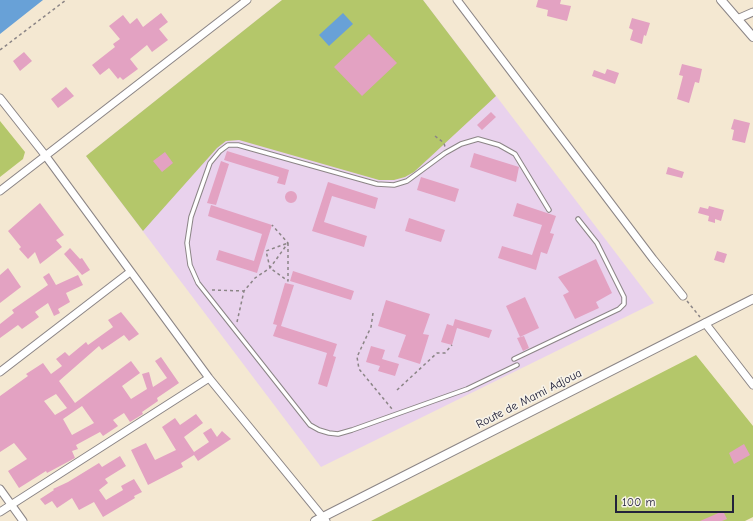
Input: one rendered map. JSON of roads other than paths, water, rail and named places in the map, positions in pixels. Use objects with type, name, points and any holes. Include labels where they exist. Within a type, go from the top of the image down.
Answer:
[{"type":"street","points":[[0,191],[247,0]]},
{"type":"street","points":[[457,0],[653,259],[683,296]]},
{"type":"street","points":[[721,0],[753,37]]},
{"type":"street","points":[[738,19],[753,12]]},
{"type":"street","points":[[0,98],[45,155],[209,378],[325,519]]},
{"type":"street","points":[[0,372],[130,272]]},
{"type":"street","name":"Route de Mami Adjoua","points":[[316,521],[325,519],[753,299]]},
{"type":"street","points":[[705,323],[753,385]]},
{"type":"street","points":[[0,512],[209,378]]},
{"type":"street","points":[[0,489],[23,521]]},
{"type":"lane","points":[[517,365],[467,389],[338,434],[319,430],[310,425],[198,283],[190,265],[187,243],[190,217],[210,163],[220,151],[228,145],[238,145],[378,184],[394,185],[407,181],[445,153],[462,144],[478,139],[499,144],[515,154],[549,210]]},
{"type":"lane","points":[[514,359],[619,309],[624,304],[624,297],[597,243],[578,219]]},
{"type":"water","points":[[0,0],[43,0],[0,34]]},
{"type":"water","points":[[343,13],[353,24],[329,46],[319,35]]}]
